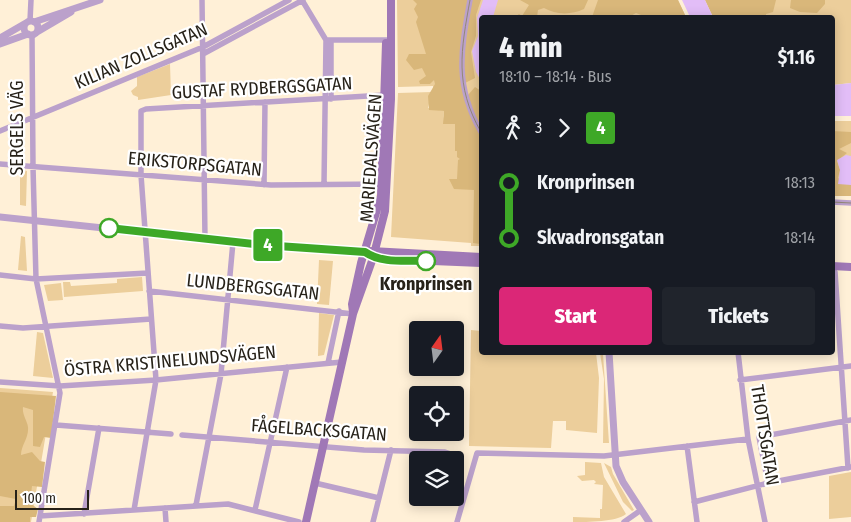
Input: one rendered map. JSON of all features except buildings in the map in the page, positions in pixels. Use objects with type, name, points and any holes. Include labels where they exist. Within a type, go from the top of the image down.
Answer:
[{"type":"main road","name":"MARIEDALSVÄGEN","points":[[353,314],[352,304],[384,184],[391,99],[386,0]]},
{"type":"main road","name":"MARIEDALSVÄGEN","points":[[306,522],[353,314],[374,254],[385,211],[385,95],[391,0]]},
{"type":"main road","points":[[365,252],[479,263]]},
{"type":"main road","points":[[374,254],[479,257]]},
{"type":"main road","points":[[835,270],[851,267]]},
{"type":"main road","points":[[835,270],[851,272]]},
{"type":"street","points":[[31,0],[30,22],[24,28],[32,34]]},
{"type":"street","points":[[0,38],[30,22],[100,0]]},
{"type":"street","points":[[202,0],[205,239]]},
{"type":"street","name":"KILIAN ZOLLSGATAN","points":[[0,131],[203,47],[289,0]]},
{"type":"street","points":[[303,0],[328,40],[328,99],[324,184]]},
{"type":"street","name":"KILIAN ZOLLSGATAN","points":[[203,54],[303,0]]},
{"type":"street","points":[[470,0],[461,57],[462,78],[470,111],[479,128]]},
{"type":"street","points":[[0,44],[32,34],[72,10]]},
{"type":"street","points":[[30,22],[38,27],[32,34]]},
{"type":"street","name":"SERGELS VÄG","points":[[32,34],[34,117],[32,167],[36,279],[60,386],[56,425],[40,519]]},
{"type":"street","points":[[328,40],[389,40]]},
{"type":"street","name":"GUSTAF RYDBERGSGATAN","points":[[141,175],[141,112],[146,109],[385,95]]},
{"type":"street","points":[[264,185],[265,102]]},
{"type":"street","name":"ERIKSTORPSGATAN","points":[[0,164],[264,185],[384,184]]},
{"type":"street","points":[[134,510],[156,380],[141,175]]},
{"type":"street","points":[[835,202],[851,202]]},
{"type":"street","points":[[0,218],[233,242],[365,252]]},
{"type":"street","points":[[196,505],[221,374],[233,242]]},
{"type":"street","points":[[0,275],[36,279],[148,273]]},
{"type":"street","points":[[694,502],[768,483],[850,468],[849,420],[835,289]]},
{"type":"street","name":"LUNDBERGSGATAN","points":[[149,291],[353,314]]},
{"type":"street","points":[[328,363],[339,311]]},
{"type":"street","points":[[0,326],[23,328],[151,319]]},
{"type":"street","points":[[609,355],[617,470],[649,522]]},
{"type":"street","name":"THOTTSGATAN","points":[[738,355],[748,439],[765,522]]},
{"type":"street","name":"ÖSTRA KRISTINELUNDSVÄGEN","points":[[0,382],[60,386],[156,380],[342,362]]},
{"type":"street","points":[[740,380],[851,366]]},
{"type":"street","points":[[255,510],[287,367]]},
{"type":"street","name":"THOTTSGATAN","points":[[768,483],[759,437],[849,420]]},
{"type":"street","points":[[56,425],[171,434]]},
{"type":"street","points":[[84,514],[99,428]]},
{"type":"street","name":"FÅGELBACKSGATAN","points":[[182,435],[323,447],[418,451]]},
{"type":"street","points":[[457,522],[477,453],[598,456],[748,439]]},
{"type":"street","points":[[687,446],[697,522]]},
{"type":"street","points":[[373,522],[390,450]]},
{"type":"street","points":[[315,483],[379,498]]},
{"type":"street","points":[[40,519],[196,505],[228,504],[300,522]]},
{"type":"street","points":[[164,508],[166,522]]},
{"type":"street","points":[[624,522],[632,520],[642,510]]},
{"type":"shaded area","points":[[397,0],[678,0],[685,15],[479,15],[479,246],[471,246],[471,243],[391,237],[398,93],[432,92],[428,108],[444,111],[443,123],[445,109],[433,107],[433,86],[398,87]]},
{"type":"shaded area","points":[[413,0],[481,0],[476,15],[476,36],[471,52],[475,78],[465,83],[468,95],[475,87],[479,90],[479,244],[473,243],[474,190],[454,189],[449,179],[457,179],[458,160],[460,159],[457,157],[457,151],[455,151],[455,124],[443,124],[444,111],[429,110],[428,96],[435,84],[434,80],[430,84],[420,84],[419,81],[426,76],[422,68],[414,70],[406,60],[409,54],[426,54],[416,22],[418,17],[414,9],[417,4]]},
{"type":"shaded area","points":[[483,0],[498,0],[494,15],[479,15],[479,77],[476,72],[472,51],[478,36],[477,18]]},
{"type":"shaded area","points":[[520,0],[588,0],[584,9],[574,12],[559,13],[544,8],[538,10],[537,15],[523,15],[529,5]]},
{"type":"shaded area","points":[[598,0],[678,0],[685,15],[641,15],[636,13],[632,15],[593,15]]},
{"type":"shaded area","points":[[682,0],[705,0],[712,15],[689,15]]},
{"type":"shaded area","points":[[705,0],[851,0],[851,83],[835,85],[835,15],[712,15]]},
{"type":"shaded area","points":[[705,0],[776,0],[773,12],[766,15],[712,15]]},
{"type":"shaded area","points":[[791,0],[825,0],[825,4],[817,13],[800,12],[790,8]]},
{"type":"shaded area","points":[[170,64],[171,95],[138,100],[138,97],[133,95],[131,91],[137,86],[137,77]]},
{"type":"shaded area","points":[[851,83],[851,116],[835,116],[835,85]]},
{"type":"shaded area","points":[[835,121],[851,121],[851,196],[835,196]]},
{"type":"shaded area","points":[[835,131],[851,132],[851,143],[839,149],[847,153],[837,161],[840,170],[838,178],[851,185],[851,196],[835,196]]},
{"type":"shaded area","points":[[846,155],[851,156],[851,185],[838,184],[840,170],[837,160]]},
{"type":"shaded area","points":[[20,169],[27,171],[26,206],[20,205]]},
{"type":"shaded area","points":[[21,236],[25,237],[27,271],[18,270]]},
{"type":"shaded area","points":[[319,260],[333,261],[329,305],[317,304]]},
{"type":"shaded area","points":[[142,277],[143,291],[64,297],[63,282],[70,282],[71,286],[117,283],[117,279]]},
{"type":"shaded area","points":[[61,283],[63,300],[48,301],[44,285]]},
{"type":"shaded area","points":[[319,313],[334,315],[324,355],[318,356]]},
{"type":"shaded area","points":[[471,330],[479,331],[479,355],[596,355],[599,378],[597,433],[566,430],[566,421],[553,421],[551,448],[469,446]]},
{"type":"shaded area","points":[[37,332],[43,333],[53,378],[33,376]]},
{"type":"shaded area","points":[[600,355],[603,355],[609,443],[603,443],[604,379]]},
{"type":"shaded area","points":[[0,388],[53,392],[31,522],[0,522]]},
{"type":"shaded area","points":[[0,392],[56,396],[51,438],[44,437],[40,447],[33,446],[33,410],[23,407],[28,431],[21,455],[32,452],[40,461],[45,462],[42,487],[32,486],[30,503],[38,509],[36,517],[30,517],[30,522],[0,522],[0,506],[14,506],[16,499],[0,496]]},
{"type":"shaded area","points":[[585,462],[601,463],[604,477],[626,514],[616,519],[573,522],[573,517],[600,518],[600,509],[602,509],[603,485],[594,484],[596,482],[594,480],[582,481],[577,476],[585,475]]},
{"type":"shaded area","points":[[604,463],[611,467],[613,474],[634,510],[632,511],[623,502]]},
{"type":"shaded area","points":[[851,472],[851,517],[829,519],[829,476]]},
{"type":"tram line","points":[[470,0],[462,51],[463,83],[472,115],[479,128]]},
{"type":"tram line","points":[[835,202],[851,203]]},
{"type":"bus line","name":"4","points":[[109,228],[263,245],[365,252],[373,258],[385,260],[426,261]]},
{"type":"place","name":"Kronprinsen","points":[[426,261]]}]
